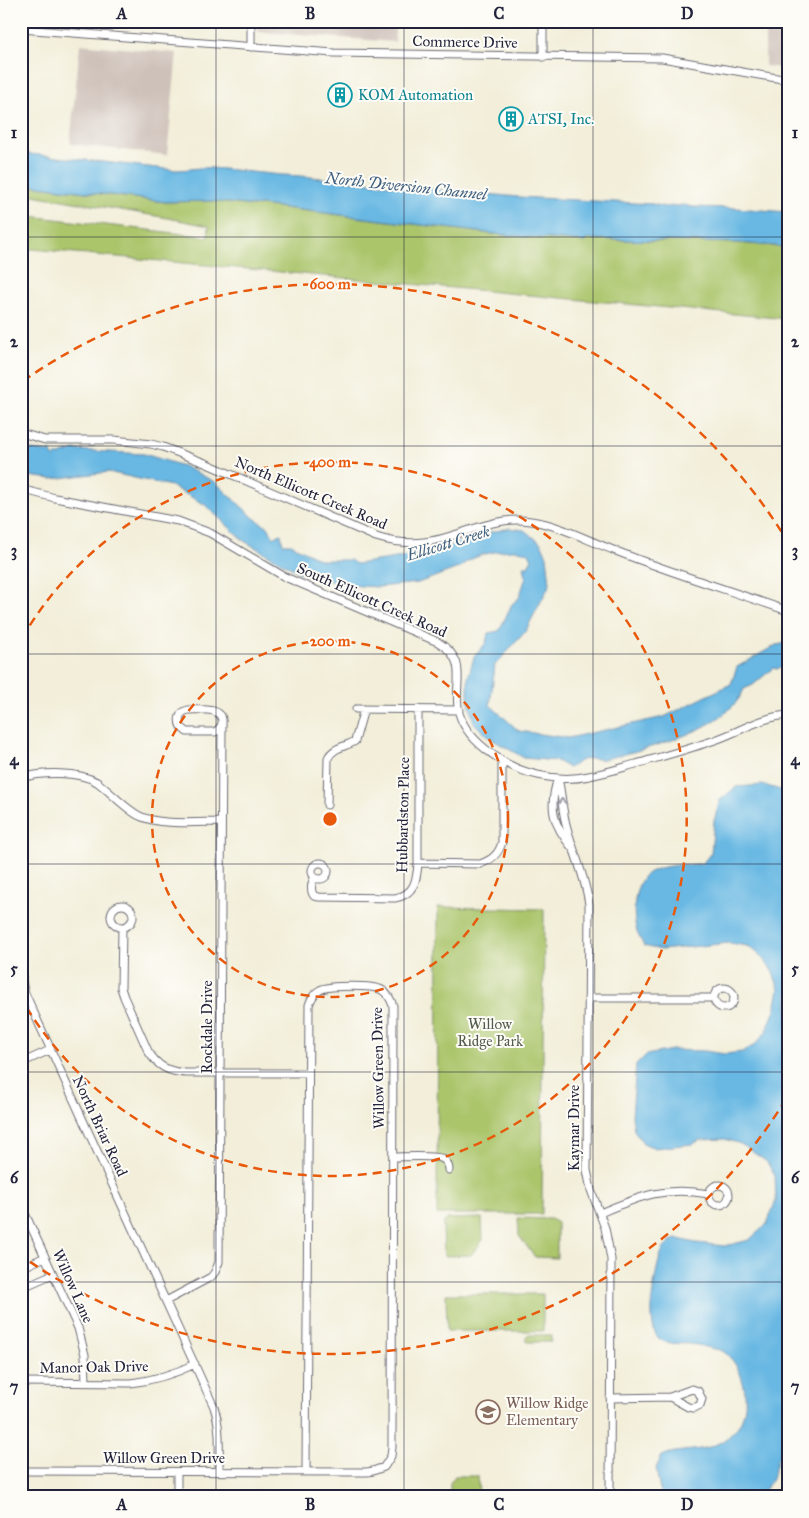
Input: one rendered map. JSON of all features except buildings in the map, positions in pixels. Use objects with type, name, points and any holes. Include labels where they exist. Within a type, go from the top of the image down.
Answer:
[{"type":"street","points":[[251,21],[251,47]]},
{"type":"street","points":[[543,21],[543,56]]},
{"type":"street","name":"Commerce Drive","points":[[21,29],[334,54],[662,58],[788,80]]},
{"type":"street","name":"North Ellicott Creek Road","points":[[21,433],[45,440],[114,440],[163,447],[376,536],[401,543],[438,540],[486,524],[510,520],[549,524],[624,554],[788,611]]},
{"type":"street","name":"South Ellicott Creek Road","points":[[21,490],[178,521],[194,526],[224,540],[285,578],[438,642],[448,648],[457,662],[459,710],[464,724],[472,737],[502,762],[531,773],[558,778],[588,776],[710,742],[765,719],[788,715]]},
{"type":"street","points":[[326,805],[328,758],[334,750],[355,741],[360,709],[459,710]]},
{"type":"street","name":"Hubbardston Place","points":[[315,878],[312,881],[312,892],[316,897],[395,898],[407,894],[415,885],[418,863],[418,709]]},
{"type":"street","points":[[188,710],[214,710],[220,714],[222,724],[214,732],[187,732],[181,727],[179,720],[182,713],[188,710]]},
{"type":"street","name":"Rockdale Drive","points":[[166,1302],[211,1277],[219,1262],[222,724]]},
{"type":"street","points":[[418,863],[480,864],[496,855],[502,842],[502,762]]},
{"type":"street","points":[[22,777],[34,774],[81,776],[97,782],[133,813],[149,820],[221,822]]},
{"type":"street","name":"North Briar Road","points":[[22,777],[22,985],[28,1002],[195,1364],[217,1417],[219,1428],[219,1472]]},
{"type":"street","name":"Kaymar Drive","points":[[558,778],[562,793],[563,813],[573,849],[584,878],[589,905],[587,1170],[590,1190],[600,1213],[611,1259],[610,1497]]},
{"type":"street","points":[[122,927],[121,988],[152,1058],[163,1068],[178,1072],[308,1072]]},
{"type":"street","name":"Willow Green Drive","points":[[21,1471],[306,1472],[373,1471],[384,1467],[391,1456],[393,1006],[392,1001],[384,992],[372,987],[327,987],[313,995],[309,1006],[306,1472]]},
{"type":"street","points":[[588,998],[713,998]]},
{"type":"street","points":[[21,1063],[50,1050]]},
{"type":"street","points":[[393,1157],[437,1157],[444,1160],[449,1170]]},
{"type":"street","points":[[600,1213],[636,1198],[662,1192],[689,1191],[709,1194]]},
{"type":"street","name":"Willow Lane","points":[[21,1205],[78,1328],[87,1367],[86,1382]]},
{"type":"street","points":[[21,1268],[46,1257]]},
{"type":"street","points":[[21,1288],[53,1274]]},
{"type":"street","name":"Manor Oak Drive","points":[[21,1382],[131,1383],[169,1376],[195,1364]]},
{"type":"street","points":[[610,1398],[670,1397]]},
{"type":"street","points":[[177,1472],[177,1497]]},
{"type":"shaded area","points":[[258,21],[395,21],[395,42],[258,32]]},
{"type":"shaded area","points":[[765,21],[788,21],[788,69],[765,66]]},
{"type":"shaded area","points":[[80,44],[177,53],[167,155],[70,144]]},
{"type":"green space","points":[[21,184],[165,202],[212,201],[253,206],[260,205],[494,234],[584,242],[588,239],[738,243],[788,247],[788,269],[779,269],[788,280],[788,319],[21,248],[21,215],[208,237],[209,226],[21,193]]},
{"type":"green space","name":"Willow Ridge Park","points":[[438,907],[544,909],[542,1214],[437,1214]]},
{"type":"green space","points":[[482,1218],[483,1240],[471,1255],[444,1256],[443,1224],[447,1219]]},
{"type":"green space","points":[[518,1218],[551,1219],[557,1223],[557,1258],[535,1257],[519,1236]]},
{"type":"green space","points":[[446,1294],[543,1294],[543,1331],[447,1331]]},
{"type":"green space","points":[[527,1335],[551,1335],[551,1342],[527,1342]]},
{"type":"green space","points":[[788,1456],[788,1497],[775,1497]]},
{"type":"green space","points":[[455,1476],[478,1476],[479,1497],[450,1497],[450,1483]]},
{"type":"water","points":[[21,153],[176,170],[211,168],[518,197],[653,204],[665,207],[684,205],[788,212],[788,247],[738,243],[588,239],[584,242],[494,234],[261,205],[253,206],[212,201],[166,202],[21,184]]},
{"type":"water","name":"Ellicott Creek","points":[[21,449],[51,452],[53,457],[75,450],[144,454],[183,466],[215,482],[254,518],[268,527],[274,537],[281,534],[283,544],[291,544],[321,560],[350,560],[356,564],[430,553],[483,534],[509,528],[524,530],[541,543],[547,556],[550,584],[525,632],[495,665],[490,705],[519,731],[568,738],[664,717],[731,684],[737,667],[776,645],[788,643],[788,663],[777,669],[773,668],[753,685],[744,689],[735,704],[721,716],[703,727],[662,744],[605,759],[591,758],[579,761],[569,768],[557,761],[524,758],[488,737],[474,723],[468,700],[468,678],[474,657],[486,643],[488,633],[499,631],[512,604],[519,598],[526,577],[524,566],[528,566],[532,559],[529,553],[521,550],[512,550],[479,556],[471,559],[461,567],[418,583],[378,587],[347,585],[302,574],[244,541],[204,504],[171,486],[108,472],[52,479],[21,475]]},
{"type":"water","points":[[763,785],[788,792],[788,1413],[783,1441],[772,1479],[760,1497],[661,1497],[656,1468],[662,1456],[675,1452],[710,1447],[731,1434],[737,1428],[744,1413],[745,1394],[736,1366],[724,1352],[694,1344],[668,1343],[656,1335],[653,1325],[652,1301],[661,1255],[670,1241],[678,1239],[725,1246],[749,1240],[767,1224],[776,1200],[775,1176],[767,1162],[741,1144],[725,1139],[700,1140],[693,1144],[655,1148],[643,1143],[634,1130],[632,1116],[636,1065],[646,1055],[672,1050],[725,1054],[742,1052],[755,1045],[766,1032],[775,1010],[779,989],[772,970],[759,954],[747,946],[729,943],[661,950],[644,946],[635,925],[635,900],[639,884],[648,873],[667,866],[702,864],[711,853],[714,821],[720,800],[736,787]]},
{"type":"place","name":"KOM Automation","points":[[340,95]]},
{"type":"place","name":"ATSI, Inc.","points":[[511,119]]},
{"type":"place","name":"Willow Ridge Elementary","points":[[488,1412]]},
{"type":"water label","name":"North Diversion Channel","points":[[406,186]]}]
